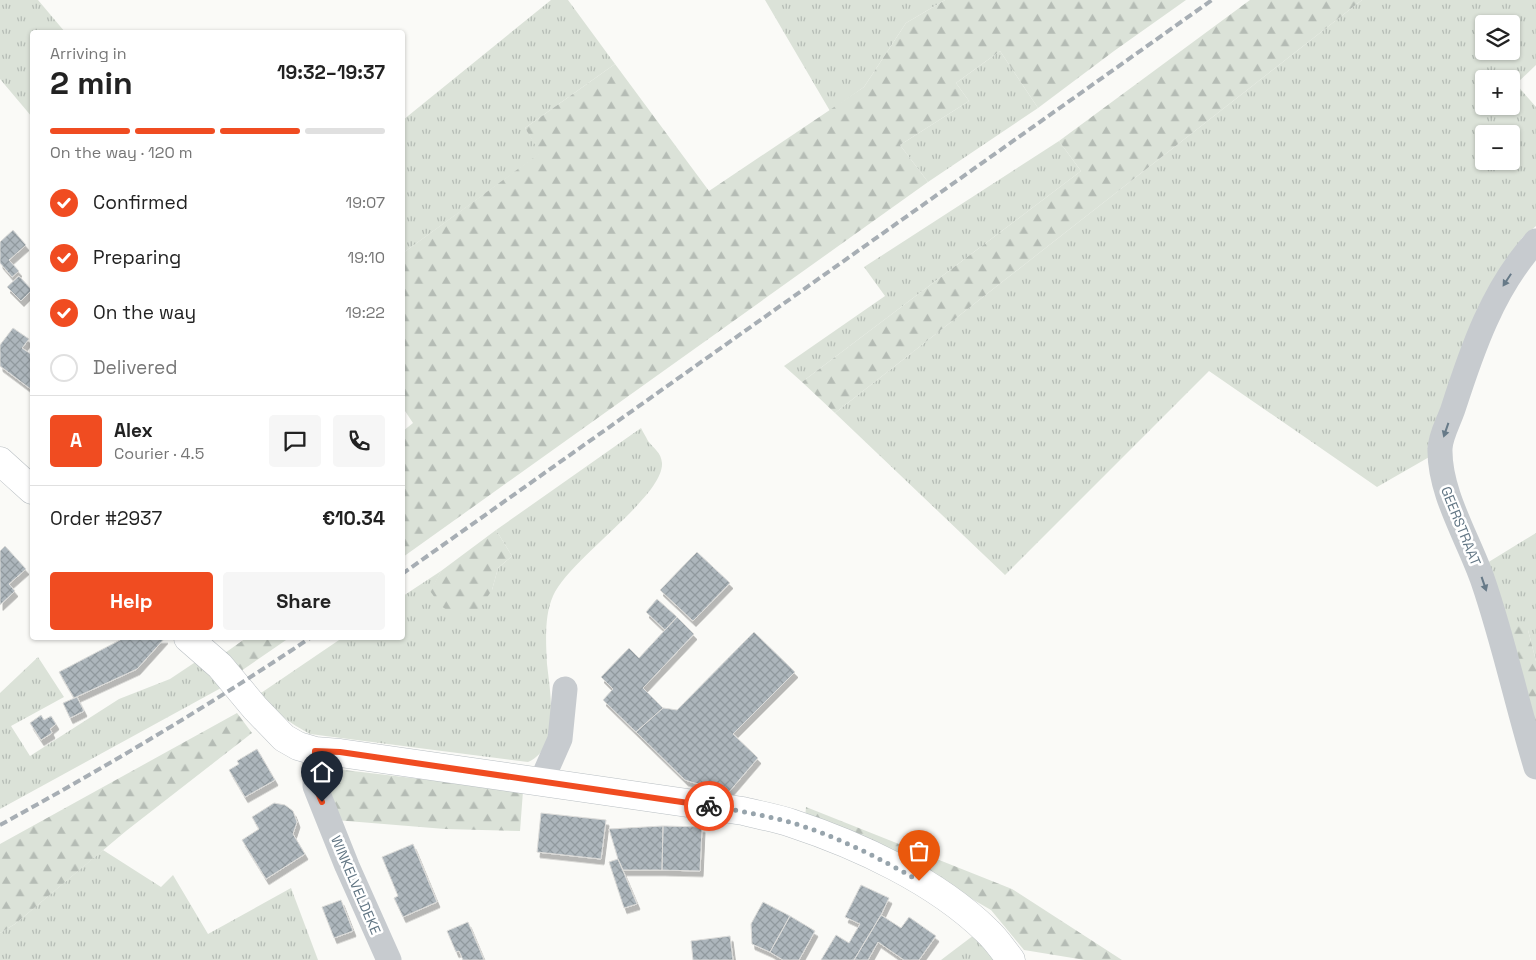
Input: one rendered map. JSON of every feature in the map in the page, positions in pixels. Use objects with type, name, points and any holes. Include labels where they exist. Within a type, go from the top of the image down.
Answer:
[{"type":"main road","points":[[0,461],[30,488]]},
{"type":"main road","points":[[190,640],[220,666],[244,696],[284,738],[298,746],[315,751],[340,752],[743,811],[790,822],[888,862],[934,890],[988,931],[1011,960]]},
{"type":"street","name":"GEERSTRAAT","points":[[1536,242],[1521,258],[1499,292],[1477,342],[1440,447],[1442,479],[1482,578],[1497,624],[1536,767]]},
{"type":"street","points":[[541,782],[560,739],[565,689]]},
{"type":"street","name":"WINKELVELDEKE","points":[[315,751],[315,786],[388,960]]},
{"type":"green space","points":[[0,0],[38,0],[63,30],[30,30],[30,115],[0,79]]},
{"type":"green space","points":[[551,0],[568,0],[615,64],[525,128],[541,153],[405,252],[405,118]]},
{"type":"green space","points":[[765,0],[945,0],[906,23],[864,87],[830,111]]},
{"type":"green space","points":[[945,0],[1186,0],[1038,108],[1000,51],[956,83],[969,101],[900,145],[928,182],[405,556],[405,429],[413,423],[405,411],[405,252],[540,153],[525,128],[615,64],[709,191],[864,87],[906,23]]},
{"type":"green space","points":[[1250,0],[1362,0],[835,413],[802,382],[1081,171],[1059,141]]},
{"type":"green space","points":[[1362,0],[1536,0],[1536,65],[1520,80],[1520,70],[1475,70],[1475,115],[1520,115],[1520,89],[1536,107],[1536,226],[1522,238],[1492,289],[1431,456],[1377,487],[1209,371],[1005,575],[835,413]]},
{"type":"green space","points":[[1000,51],[1038,108],[928,182],[900,145],[969,101],[956,83]]},
{"type":"green space","points":[[1059,141],[1081,171],[802,382],[784,366],[885,296],[864,267]]},
{"type":"green space","points":[[641,428],[648,441],[660,456],[662,463],[659,477],[648,493],[577,564],[562,581],[553,596],[548,612],[546,639],[551,718],[545,745],[538,755],[528,762],[310,734],[282,716],[266,700],[261,693],[339,640],[405,640],[405,595],[441,571],[431,591],[492,590],[498,568],[512,556],[496,530]]},
{"type":"green space","points":[[496,530],[512,556],[498,568],[492,590],[480,608],[462,614],[447,610],[441,606],[430,591],[441,571]]},
{"type":"green space","points":[[1536,533],[1536,661],[1528,630],[1508,629],[1487,563]]},
{"type":"green space","points":[[1521,625],[1528,630],[1536,661],[1536,746],[1508,629]]},
{"type":"green space","points":[[243,640],[286,640],[241,671],[225,653]]},
{"type":"green space","points":[[38,657],[64,697],[11,726],[30,756],[119,699],[170,679],[200,659],[221,688],[0,809],[0,693]]},
{"type":"green space","points":[[237,713],[252,733],[126,831],[15,924],[0,933],[0,844]]},
{"type":"green space","points":[[327,768],[523,791],[520,831],[445,829],[335,820],[324,791]]},
{"type":"green space","points":[[806,807],[1012,889],[1122,960],[1085,960],[1024,950],[991,910],[953,888],[805,819]]},
{"type":"green space","points":[[103,850],[161,887],[173,875],[208,934],[291,888],[318,960],[0,960],[0,933],[15,924]]},
{"type":"green space","points":[[974,935],[1000,960],[941,960]]},
{"type":"building","points":[[13,230],[26,245],[9,260],[19,271],[12,277],[0,263],[0,242]]},
{"type":"building","points":[[19,276],[30,288],[30,292],[21,301],[7,287]]},
{"type":"building","points":[[13,328],[29,339],[22,348],[30,354],[30,388],[0,366],[0,345]]},
{"type":"building","points":[[5,546],[26,569],[9,584],[15,591],[0,605],[0,551]]},
{"type":"building","points":[[697,552],[730,583],[693,621],[660,590]]},
{"type":"building","points":[[657,599],[677,617],[665,630],[646,612]]},
{"type":"building","points":[[677,617],[694,634],[643,688],[663,708],[636,732],[603,700],[613,689],[601,677],[629,648],[639,658]]},
{"type":"building","points":[[754,632],[795,672],[733,734],[758,758],[728,793],[685,780],[636,732],[663,708],[677,710]]},
{"type":"building","points":[[120,640],[163,640],[137,669],[74,698],[59,672]]},
{"type":"building","points":[[77,697],[84,711],[70,718],[63,703]]},
{"type":"building","points":[[41,715],[44,720],[51,716],[56,724],[50,729],[52,733],[41,740],[30,723]]},
{"type":"building","points":[[257,749],[275,780],[245,797],[229,770],[239,764],[237,761]]},
{"type":"building","points":[[274,803],[285,805],[293,811],[297,822],[293,834],[305,854],[266,879],[242,840],[259,829],[252,817]]},
{"type":"building","points":[[541,813],[606,820],[601,859],[537,852]]},
{"type":"building","points":[[663,826],[662,870],[623,870],[609,829]]},
{"type":"building","points":[[663,826],[702,827],[700,871],[662,870]]},
{"type":"building","points":[[413,844],[437,902],[403,917],[394,898],[398,896],[382,857]]},
{"type":"building","points":[[618,859],[637,904],[624,908],[609,862]]},
{"type":"building","points":[[861,885],[889,898],[881,915],[854,960],[821,960],[836,935],[849,943],[860,924],[845,917]]},
{"type":"building","points":[[341,900],[353,931],[334,938],[322,907]]},
{"type":"building","points":[[763,902],[790,916],[770,952],[752,944],[751,924]]},
{"type":"building","points":[[881,915],[901,928],[909,917],[936,936],[919,960],[904,960],[878,942],[868,960],[854,960]]},
{"type":"building","points":[[790,916],[815,931],[799,960],[783,960],[770,952]]},
{"type":"building","points":[[468,922],[484,960],[463,960],[459,951],[456,952],[447,931]]},
{"type":"building","points":[[730,936],[733,960],[693,960],[691,941]]},
{"type":"railway","points":[[405,572],[1212,0]]},
{"type":"railway","points":[[0,825],[157,735],[307,640]]},
{"type":"way so far","points":[[709,806],[743,811],[790,822],[888,862],[919,881]]},
{"type":"route","points":[[322,802],[315,786],[315,751],[340,752],[709,806]]}]
